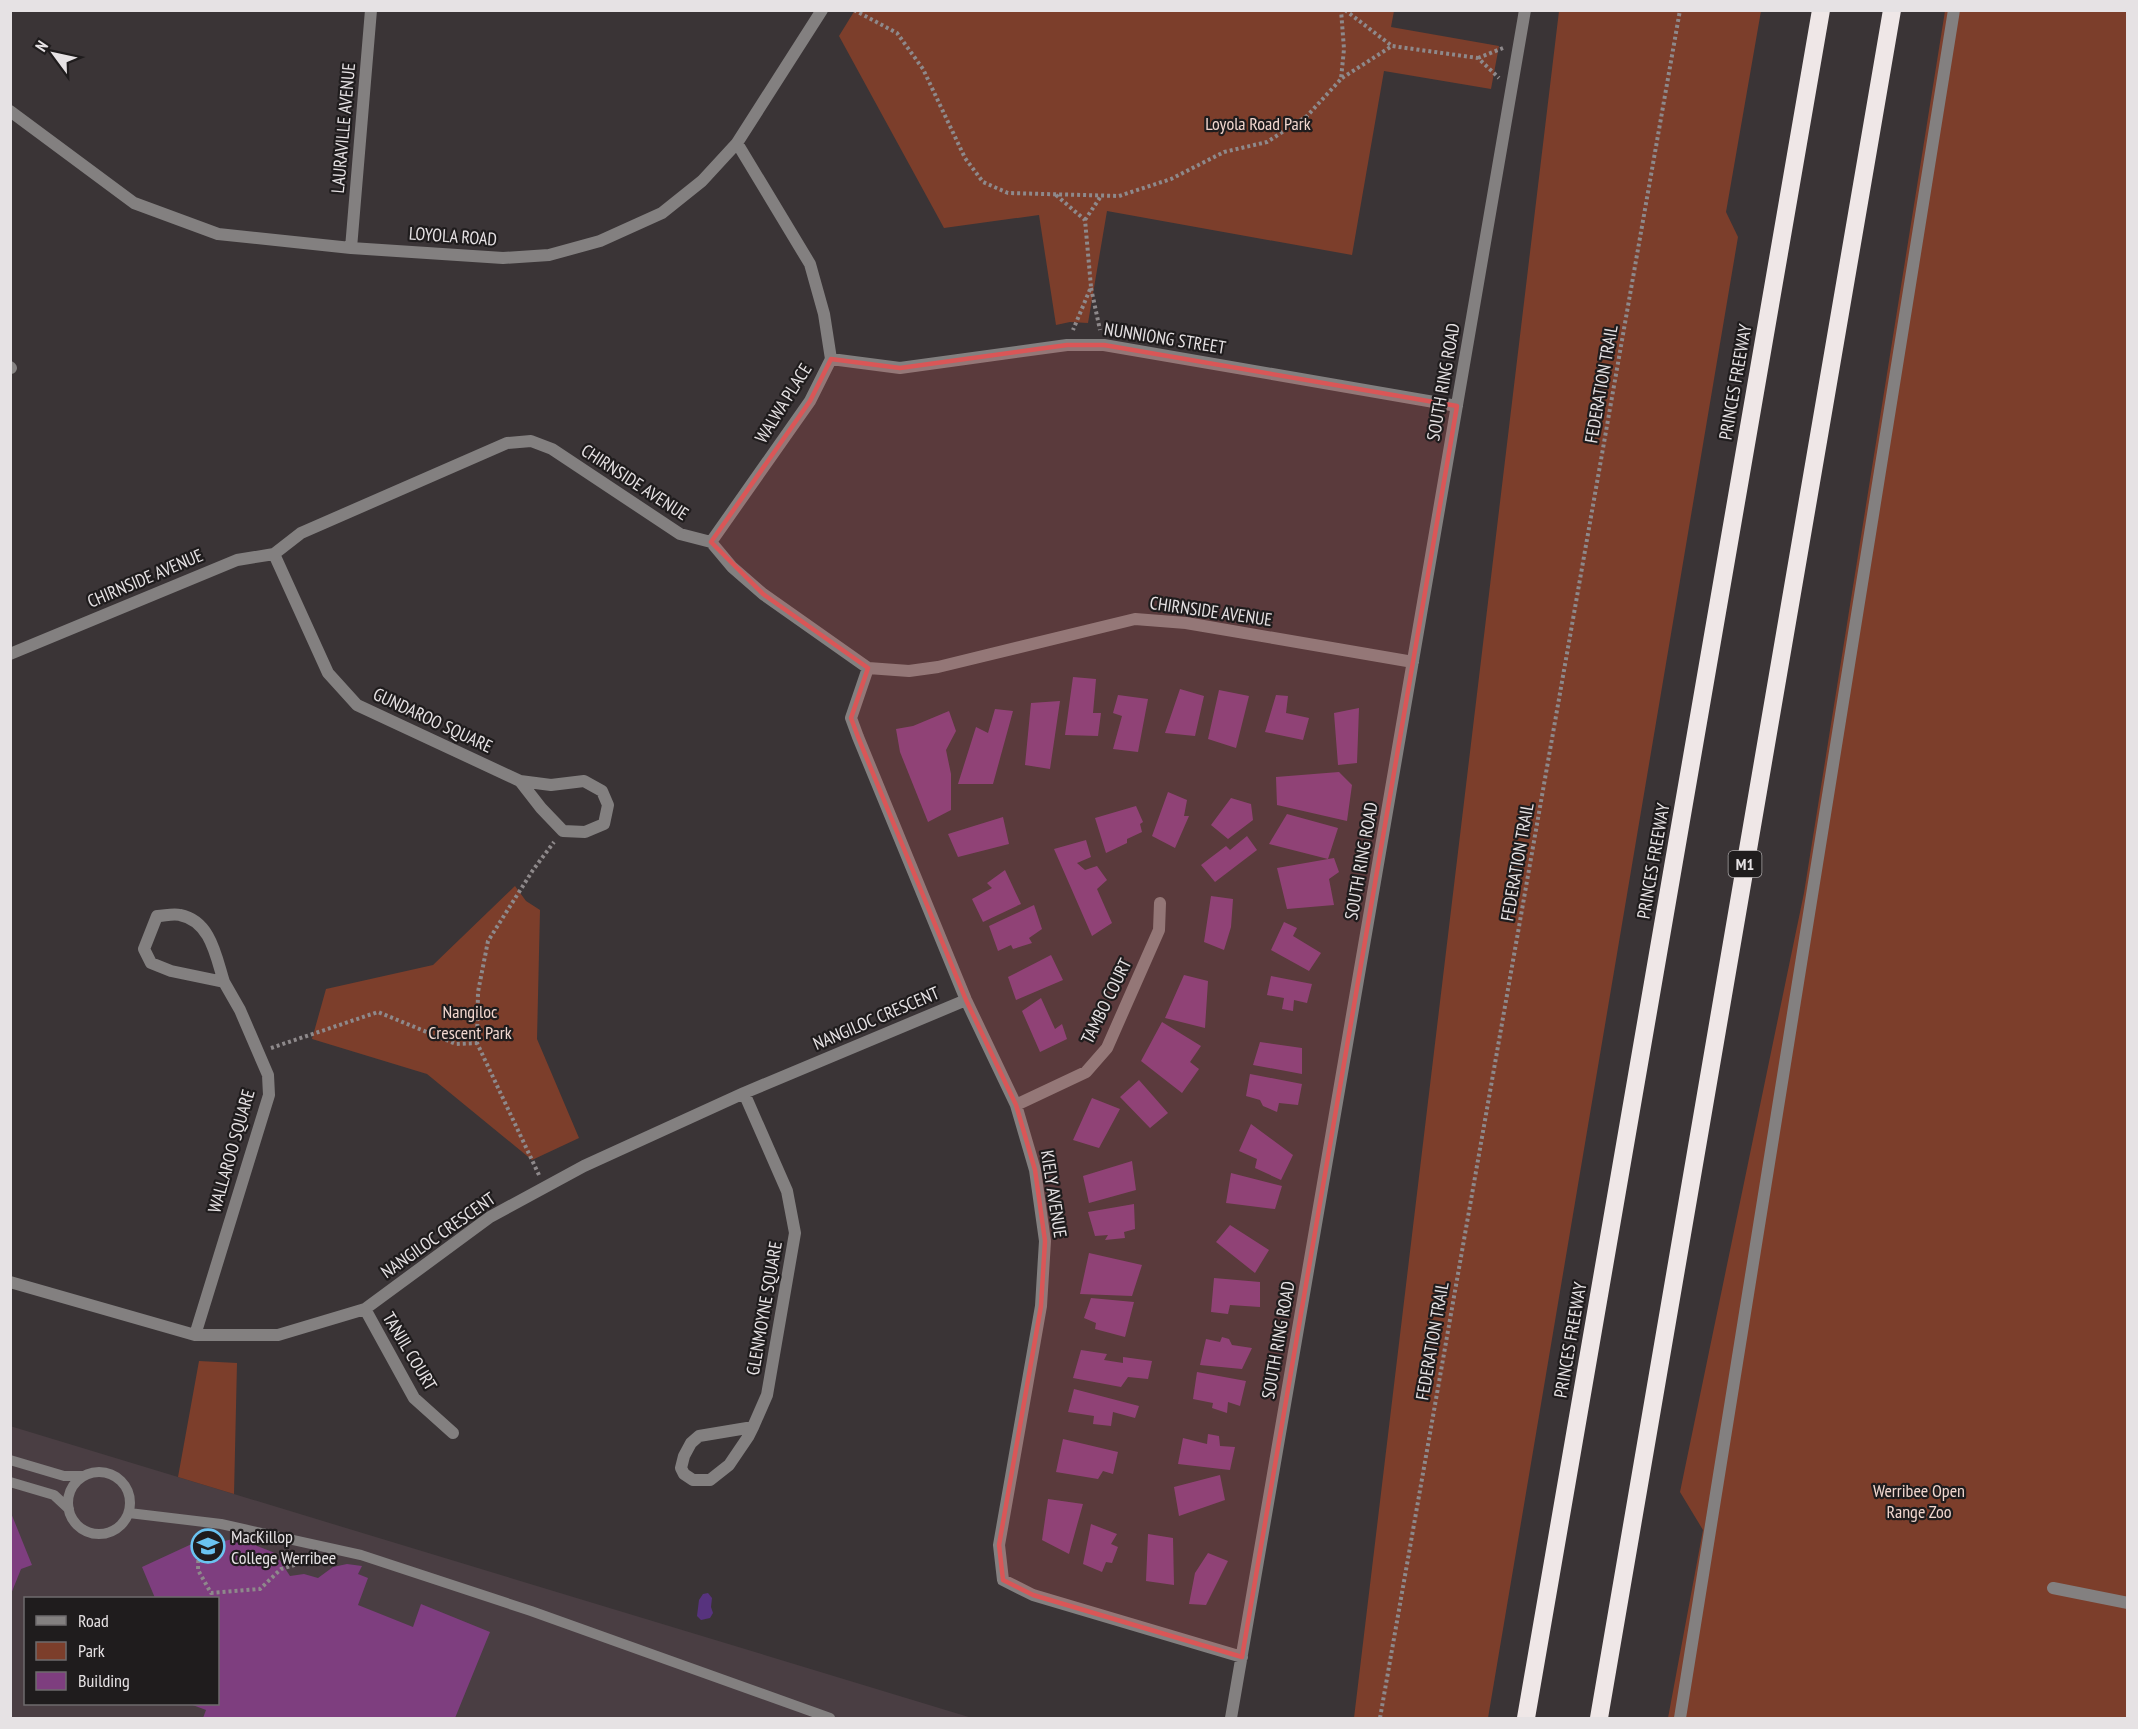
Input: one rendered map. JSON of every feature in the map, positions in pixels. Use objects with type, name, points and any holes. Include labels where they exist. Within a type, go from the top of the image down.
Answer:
[{"type":"highway","points":[[1806,94],[1812,10]]},
{"type":"highway","name":"PRINCES FREEWAY","points":[[1526,1719],[1821,10]]},
{"type":"highway","name":"M1","points":[[1599,1719],[1892,10]]},
{"type":"street","name":"LAURAVILLE AVENUE","points":[[351,248],[371,10]]},
{"type":"street","name":"LOYOLA ROAD","points":[[11,113],[134,203],[218,234],[351,248],[503,258],[549,255],[600,241],[662,213],[702,181],[737,143],[822,10]]},
{"type":"street","name":"SOUTH RING ROAD","points":[[1231,1719],[1525,10]]},
{"type":"street","points":[[1680,1719],[1954,10]]},
{"type":"street","name":"WALWA PLACE","points":[[711,542],[810,401],[831,359],[824,314],[810,264],[737,143]]},
{"type":"street","name":"NUNNIONG STREET","points":[[831,359],[900,368],[1067,345],[1104,345],[1457,406]]},
{"type":"street","name":"CHIRNSIDE AVENUE","points":[[10,654],[237,560],[274,554],[301,533],[507,442],[531,441],[552,449],[680,534],[711,542]]},
{"type":"street","points":[[711,542],[732,567],[763,594],[868,668]]},
{"type":"street","name":"GUNDAROO SQUARE","points":[[274,554],[328,674],[357,705],[520,781],[551,785],[584,781],[602,791],[608,805],[604,824],[585,832],[563,831],[520,781]]},
{"type":"street","name":"CHIRNSIDE AVENUE","points":[[868,668],[909,671],[938,667],[1135,619],[1186,623],[1413,662]]},
{"type":"street","name":"KIELY AVENUE","points":[[868,668],[851,718],[966,1000],[1016,1104],[1035,1170],[1045,1241],[1041,1306],[999,1545],[1003,1580],[1033,1596],[1242,1657]]},
{"type":"street","name":"TAMBO COURT","points":[[1016,1104],[1086,1072],[1107,1048],[1159,930],[1160,903]]},
{"type":"street","name":"WALLAROO SQUARE","points":[[195,1335],[268,1095],[268,1075],[240,1010],[224,982],[210,938],[195,919],[178,914],[157,916],[144,949],[151,963],[171,971],[224,982]]},
{"type":"street","name":"NANGILOC CRESCENT","points":[[10,1282],[195,1335],[278,1335],[364,1309],[489,1216],[584,1166],[744,1093],[966,1000]]},
{"type":"street","name":"GLENMOYNE SQUARE","points":[[744,1093],[787,1191],[795,1233],[767,1395],[753,1427],[729,1465],[710,1480],[693,1480],[684,1474],[681,1468],[684,1456],[691,1443],[699,1436],[753,1427]]},
{"type":"street","name":"TANJIL COURT","points":[[364,1309],[414,1398],[453,1434]]},
{"type":"street","points":[[2053,1588],[2127,1604]]},
{"type":"lane","points":[[10,1460],[64,1476],[84,1476],[100,1472],[116,1477],[127,1488],[129,1512],[117,1528],[111,1532],[98,1534],[84,1530],[74,1521],[69,1509],[54,1495],[10,1482]]},
{"type":"lane","points":[[69,1509],[71,1490],[84,1476]]},
{"type":"lane","points":[[129,1512],[221,1524],[361,1555],[531,1611],[830,1719]]},
{"type":"path","points":[[854,10],[897,33],[923,69],[965,158],[983,182],[1008,193],[1119,196],[1171,179],[1224,152],[1267,142],[1307,116],[1341,79],[1392,46]]},
{"type":"path","points":[[1343,10],[1392,46],[1478,58],[1520,42]]},
{"type":"path","points":[[1341,79],[1344,49],[1343,10]]},
{"type":"path","name":"FEDERATION TRAIL","points":[[1380,1719],[1680,10]]},
{"type":"path","points":[[1478,58],[1512,91]]},
{"type":"path","points":[[1055,195],[1085,220]]},
{"type":"path","points":[[1101,196],[1085,220],[1090,287],[1104,345]]},
{"type":"path","points":[[1067,345],[1090,287]]},
{"type":"path","points":[[545,1186],[477,1043],[478,992],[488,941],[533,870],[563,831]]},
{"type":"path","points":[[259,1052],[378,1012],[456,1044],[477,1043]]},
{"type":"path","points":[[201,1523],[198,1570],[211,1593],[260,1589],[281,1569],[339,1550]]},
{"type":"highlighted area","points":[[1067,345],[1104,345],[1457,406],[1242,1657],[1033,1595],[1003,1580],[999,1545],[1041,1306],[1045,1241],[1035,1170],[1016,1105],[966,1000],[851,718],[868,668],[763,594],[711,542],[810,401],[831,359],[900,368]]},
{"type":"shaded area","name":"MacKillop College Werribee","points":[[10,1426],[972,1718],[11,1718]]},
{"type":"shaded area","points":[[708,1593],[712,1598],[713,1613],[710,1618],[701,1620],[697,1616],[699,1600],[703,1594]]},
{"type":"green space","name":"Loyola Road Park","points":[[855,10],[1394,11],[1391,27],[1499,46],[1491,89],[1384,71],[1352,255],[1107,211],[1088,323],[1070,322],[1056,325],[1039,215],[944,228],[839,36]]},
{"type":"green space","points":[[1559,11],[1761,11],[1726,212],[1738,237],[1488,1718],[1354,1718]]},
{"type":"green space","name":"Werribee Open Range Zoo","points":[[1945,11],[2127,11],[2127,1718],[1668,1718],[1703,1530],[1680,1492],[1804,893]]},
{"type":"green space","name":"Nangiloc Crescent Park","points":[[515,886],[526,901],[540,910],[537,1039],[579,1138],[532,1160],[427,1074],[312,1039],[326,989],[433,965]]},
{"type":"green space","points":[[199,1361],[237,1363],[234,1494],[178,1477]]},
{"type":"building","points":[[1073,677],[1096,679],[1093,713],[1101,713],[1098,736],[1065,735]]},
{"type":"building","points":[[1180,689],[1204,696],[1195,736],[1165,733]]},
{"type":"building","points":[[1219,690],[1249,696],[1236,748],[1208,739]]},
{"type":"building","points":[[1118,695],[1148,699],[1138,752],[1113,749],[1122,716],[1113,713]]},
{"type":"building","points":[[1276,695],[1288,696],[1286,713],[1309,718],[1303,740],[1265,732]]},
{"type":"building","points":[[1060,701],[1050,769],[1025,765],[1031,703]]},
{"type":"building","points":[[1359,708],[1357,763],[1338,765],[1334,713]]},
{"type":"building","points":[[995,709],[1013,711],[993,784],[958,784],[976,727],[988,733]]},
{"type":"building","points":[[949,711],[956,731],[946,750],[951,774],[951,810],[928,822],[900,752],[896,729],[913,726]]},
{"type":"building","points":[[1339,772],[1352,785],[1347,821],[1277,805],[1276,777]]},
{"type":"building","points":[[1168,792],[1187,800],[1184,816],[1189,816],[1175,848],[1152,836]]},
{"type":"building","points":[[1231,798],[1251,804],[1253,820],[1228,839],[1211,825]]},
{"type":"building","points":[[1136,806],[1143,822],[1140,824],[1142,832],[1127,839],[1127,843],[1106,853],[1095,818]]},
{"type":"building","points":[[1287,814],[1338,828],[1328,859],[1269,844]]},
{"type":"building","points":[[1003,817],[1009,844],[958,857],[948,834]]},
{"type":"building","points":[[1247,836],[1257,850],[1215,882],[1201,865],[1226,846],[1230,850]]},
{"type":"building","points":[[1086,840],[1091,857],[1077,863],[1085,870],[1097,866],[1107,880],[1097,889],[1112,923],[1092,936],[1054,849]]},
{"type":"building","points":[[1334,858],[1339,872],[1329,879],[1334,905],[1287,909],[1277,868]]},
{"type":"building","points":[[1005,870],[1021,904],[983,922],[972,899],[992,888],[987,883]]},
{"type":"building","points":[[1211,896],[1233,899],[1231,927],[1224,950],[1204,942]]},
{"type":"building","points":[[1034,905],[1042,929],[1029,938],[1032,943],[1013,949],[1011,945],[998,951],[989,926]]},
{"type":"building","points":[[1284,922],[1297,928],[1293,936],[1321,953],[1309,971],[1271,950]]},
{"type":"building","points":[[1051,955],[1063,980],[1016,1000],[1008,977]]},
{"type":"building","points":[[1184,975],[1208,981],[1205,1028],[1165,1018]]},
{"type":"building","points":[[1271,976],[1312,984],[1307,1003],[1294,1000],[1293,1011],[1282,1009],[1284,998],[1267,995]]},
{"type":"building","points":[[1041,998],[1055,1029],[1062,1024],[1067,1039],[1040,1052],[1022,1011]]},
{"type":"building","points":[[1162,1022],[1201,1046],[1190,1062],[1199,1069],[1182,1093],[1141,1061]]},
{"type":"building","points":[[1260,1042],[1302,1048],[1302,1074],[1253,1065]]},
{"type":"building","points":[[1250,1074],[1302,1084],[1298,1105],[1279,1103],[1277,1112],[1263,1106],[1260,1100],[1246,1096]]},
{"type":"building","points":[[1139,1080],[1168,1113],[1150,1128],[1120,1097]]},
{"type":"building","points":[[1092,1098],[1120,1109],[1099,1148],[1073,1140]]},
{"type":"building","points":[[1251,1124],[1293,1155],[1281,1180],[1255,1168],[1257,1159],[1239,1151]]},
{"type":"building","points":[[1132,1161],[1136,1190],[1089,1203],[1083,1176]]},
{"type":"building","points":[[1231,1173],[1282,1186],[1275,1209],[1226,1203]]},
{"type":"building","points":[[1134,1204],[1135,1229],[1124,1232],[1125,1238],[1105,1240],[1108,1235],[1095,1236],[1088,1212]]},
{"type":"building","points":[[1230,1225],[1269,1250],[1255,1273],[1216,1242]]},
{"type":"building","points":[[1089,1253],[1142,1265],[1132,1296],[1080,1294]]},
{"type":"building","points":[[1214,1278],[1260,1282],[1260,1307],[1230,1305],[1228,1314],[1211,1312]]},
{"type":"building","points":[[1091,1298],[1134,1302],[1125,1337],[1095,1329],[1096,1323],[1084,1318]]},
{"type":"building","points":[[1222,1337],[1229,1339],[1232,1345],[1252,1348],[1242,1369],[1200,1365],[1206,1339],[1220,1342]]},
{"type":"building","points":[[1081,1350],[1107,1354],[1104,1360],[1123,1363],[1123,1357],[1152,1361],[1148,1379],[1128,1377],[1121,1387],[1073,1378]]},
{"type":"building","points":[[1197,1372],[1246,1381],[1240,1406],[1228,1402],[1227,1413],[1212,1408],[1213,1403],[1193,1399]]},
{"type":"building","points":[[1074,1389],[1139,1406],[1135,1418],[1113,1412],[1111,1426],[1093,1424],[1094,1416],[1068,1412]]},
{"type":"building","points":[[1208,1434],[1219,1436],[1220,1446],[1235,1447],[1230,1470],[1178,1464],[1183,1438],[1207,1444]]},
{"type":"building","points":[[1063,1439],[1118,1452],[1113,1474],[1103,1471],[1098,1479],[1056,1472]]},
{"type":"building","points":[[1220,1475],[1225,1500],[1179,1516],[1174,1487]]},
{"type":"building","points":[[1048,1499],[1083,1504],[1069,1554],[1042,1540]]},
{"type":"building","points":[[11,1513],[32,1565],[21,1569],[11,1594]]},
{"type":"building","points":[[1091,1524],[1117,1534],[1111,1544],[1118,1547],[1112,1563],[1106,1562],[1102,1572],[1083,1564]]},
{"type":"building","points":[[1148,1534],[1173,1538],[1174,1585],[1146,1581]]},
{"type":"building","points":[[209,1536],[212,1544],[237,1538],[275,1553],[290,1576],[304,1574],[318,1578],[333,1567],[347,1564],[362,1566],[358,1574],[368,1578],[358,1605],[413,1627],[421,1604],[490,1632],[455,1718],[203,1718],[206,1710],[193,1705],[219,1705],[219,1597],[155,1597],[142,1567]]},
{"type":"building","points":[[1208,1553],[1228,1561],[1206,1605],[1189,1604],[1195,1573]]},
{"type":"place","name":"MacKillop College Werribee","points":[[208,1546]]}]
